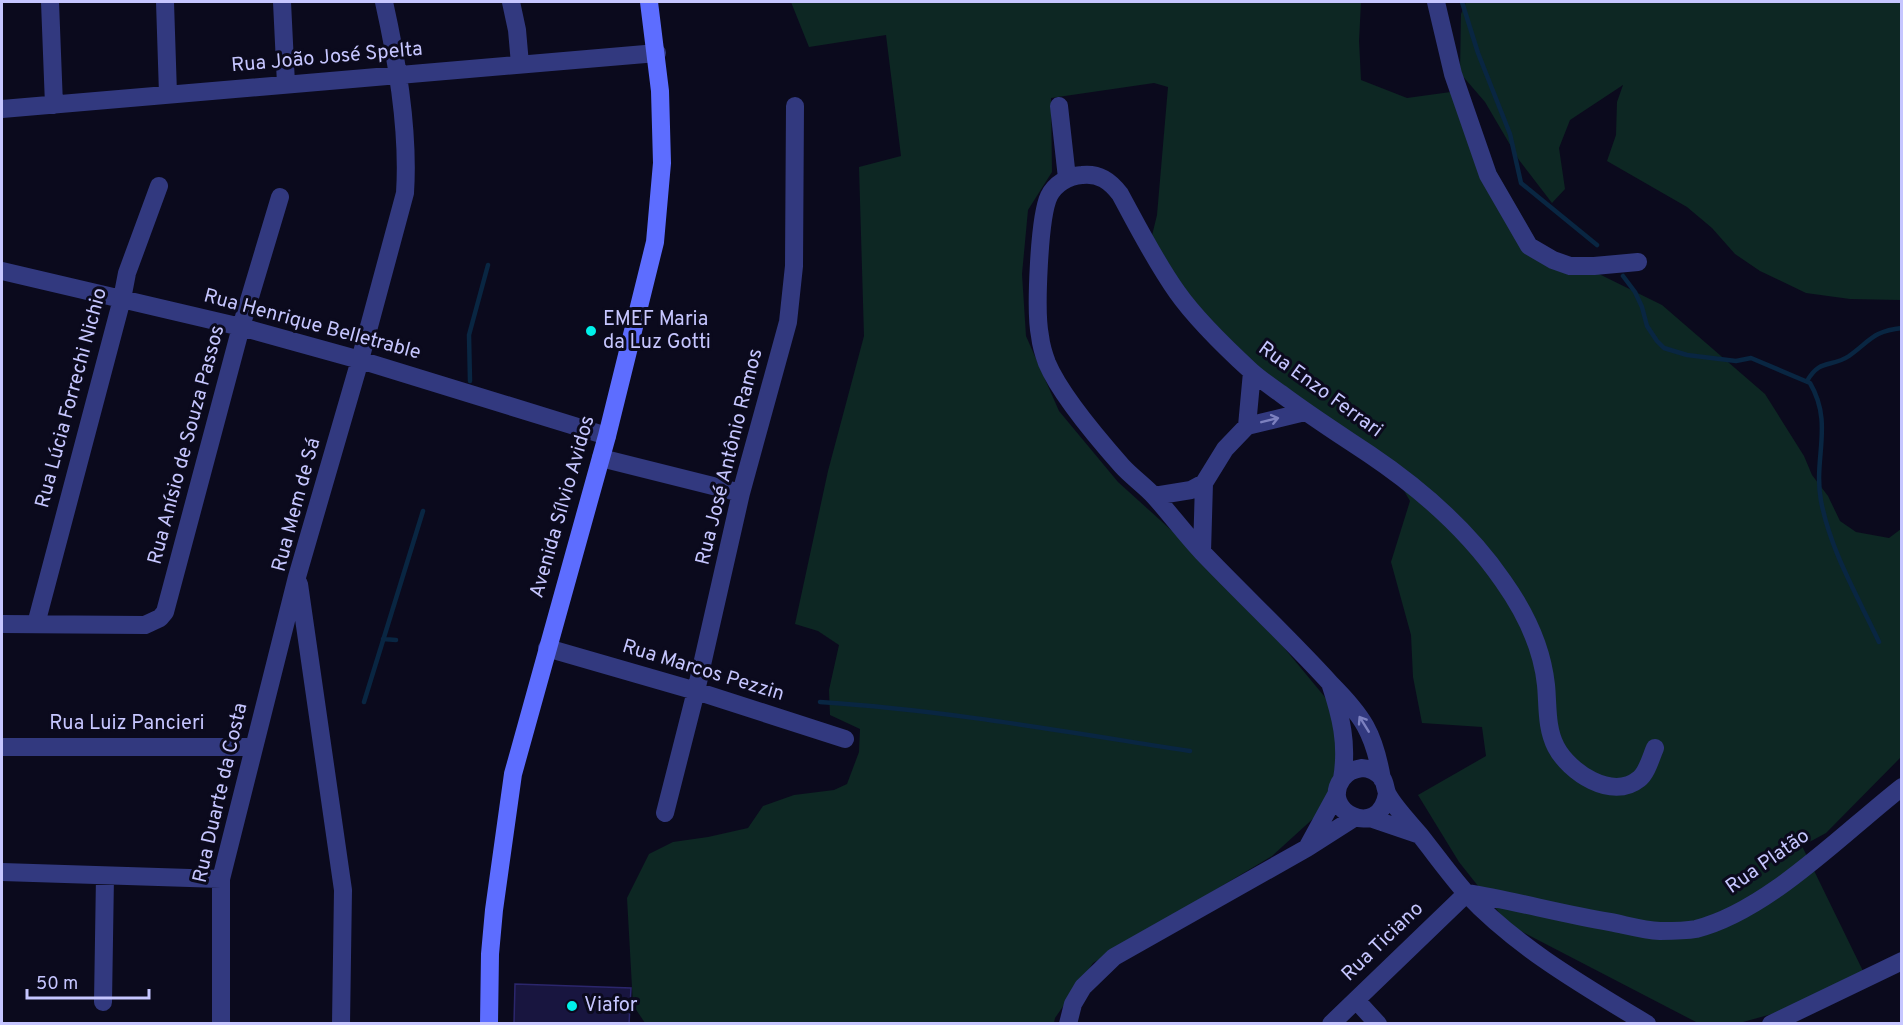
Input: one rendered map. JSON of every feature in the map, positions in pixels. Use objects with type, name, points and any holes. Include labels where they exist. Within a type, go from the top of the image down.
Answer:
[{"type":"main road","name":"Avenida Sílvio Avidos","points":[[489,1023],[490,954],[497,876],[513,774],[607,436],[646,284],[656,234],[662,164],[660,91],[649,2]]},
{"type":"street","points":[[50,2],[54,105]]},
{"type":"street","points":[[165,2],[168,94]]},
{"type":"street","points":[[282,2],[286,84]]},
{"type":"street","name":"Rua Mem de Sá","points":[[341,1023],[343,890],[297,577],[360,360],[405,193],[407,165],[394,51],[384,2]]},
{"type":"street","points":[[511,2],[517,30],[520,64]]},
{"type":"street","points":[[1436,2],[1453,74],[1488,175],[1529,246],[1570,266],[1638,262]]},
{"type":"street","name":"Rua João José Spelta","points":[[2,109],[657,53]]},
{"type":"street","name":"Rua José Antônio Ramos","points":[[665,813],[696,691],[741,493],[782,344],[792,292],[795,106]]},
{"type":"street","points":[[1059,106],[1067,178],[1056,186],[1048,197],[1042,219],[1038,316],[1040,336],[1047,362],[1059,385],[1122,466],[1154,496],[1202,552],[1295,644],[1351,704],[1371,734],[1385,786],[1383,809],[1307,848],[1114,957],[1083,987],[1073,1004],[1068,1023]]},
{"type":"street","name":"Rua Enzo Ferrari","points":[[1067,178],[1095,175],[1103,178],[1115,188],[1177,292],[1199,320],[1252,372],[1435,503],[1460,528],[1504,582],[1534,636],[1546,684],[1550,730],[1555,746],[1575,771],[1596,783],[1609,786],[1632,783],[1641,778],[1655,748]]},
{"type":"street","name":"Rua Lúcia Forrechi Nichio","points":[[36,624],[127,273],[159,186]]},
{"type":"street","name":"Rua Anísio de Souza Passos","points":[[36,624],[145,625],[160,618],[165,612],[241,327],[280,198]]},
{"type":"street","name":"Rua Henrique Belletrable","points":[[3,276],[122,299],[241,327],[360,360],[607,436]]},
{"type":"street","points":[[1247,426],[1252,372]]},
{"type":"street","points":[[1202,552],[1204,483],[1225,448],[1247,426],[1305,412]]},
{"type":"street","points":[[600,458],[741,493]]},
{"type":"street","points":[[1154,496],[1191,490],[1204,483]]},
{"type":"street","name":"Rua Duarte da Costa","points":[[220,1023],[220,879],[297,577]]},
{"type":"street","points":[[2,624],[36,624]]},
{"type":"street","name":"Rua Marcos Pezzin","points":[[547,648],[696,691],[845,738]]},
{"type":"street","points":[[1330,683],[1342,719],[1346,746],[1340,786],[1342,808],[1362,818],[1420,835]]},
{"type":"street","name":"Rua Luiz Pancieri","points":[[2,747],[253,747]]},
{"type":"street","points":[[1307,848],[1347,773],[1362,768],[1377,773],[1420,835],[1467,893],[1512,935],[1559,968],[1647,1023]]},
{"type":"street","name":"Rua Platão","points":[[1467,893],[1656,931],[1694,929],[1717,922],[1758,902],[1794,876],[1902,787]]},
{"type":"street","points":[[2,872],[220,879]]},
{"type":"street","points":[[103,1002],[105,876]]},
{"type":"street","name":"Rua Ticiano","points":[[1331,1023],[1467,893]]},
{"type":"street","points":[[1771,1023],[1902,961]]},
{"type":"street","points":[[1356,1000],[1378,1023]]},
{"type":"green space","points":[[791,2],[1361,2],[1359,41],[1361,80],[1407,98],[1458,91],[1464,116],[1538,244],[1662,305],[1765,394],[1804,456],[1812,475],[1828,496],[1840,521],[1856,532],[1889,538],[1901,529],[1901,757],[1826,833],[1802,846],[1863,971],[1790,1009],[1743,1022],[1696,1022],[1509,925],[1459,862],[1418,795],[1486,756],[1482,727],[1422,723],[1413,677],[1411,635],[1391,562],[1410,501],[1389,465],[1223,356],[1148,252],[1157,215],[1168,87],[1154,83],[1051,98],[1052,172],[1028,210],[1022,274],[1026,336],[1059,411],[1118,482],[1233,586],[1329,702],[1341,756],[1327,806],[1272,856],[1093,963],[1055,1018],[1054,1023],[645,1023],[633,1005],[627,898],[649,854],[673,842],[748,828],[763,806],[794,795],[834,790],[847,784],[859,752],[860,729],[830,715],[829,690],[839,645],[818,631],[795,624],[828,471],[864,336],[859,167],[901,156],[886,35],[809,47]]},
{"type":"green space","points":[[1466,2],[1901,2],[1901,300],[1850,299],[1806,293],[1760,271],[1735,254],[1712,228],[1687,207],[1607,161],[1616,135],[1617,102],[1623,85],[1570,120],[1559,148],[1565,189],[1552,203],[1519,160],[1485,102],[1460,73],[1461,14]]},
{"type":"building","name":"Viafor","points":[[515,984],[631,988],[629,1024],[514,1024]]},
{"type":"waterway","points":[[1462,2],[1478,53],[1510,134],[1521,183],[1597,245]]},
{"type":"waterway","points":[[470,381],[469,335],[488,265]]},
{"type":"waterway","points":[[1623,276],[1635,292],[1647,326],[1664,348],[1687,355],[1736,361],[1751,358],[1810,383],[1821,413],[1819,485],[1825,520],[1846,573],[1879,642]]},
{"type":"waterway","points":[[1807,381],[1821,366],[1843,360],[1878,334],[1902,328]]},
{"type":"waterway","points":[[364,702],[423,511]]},
{"type":"waterway","points":[[383,639],[396,640]]},
{"type":"waterway","points":[[820,702],[959,716],[1190,751]]},
{"type":"place","name":"EMEF Maria da Luz Gotti","points":[[591,331]]},
{"type":"place","name":"Viafor","points":[[572,1006]]}]
